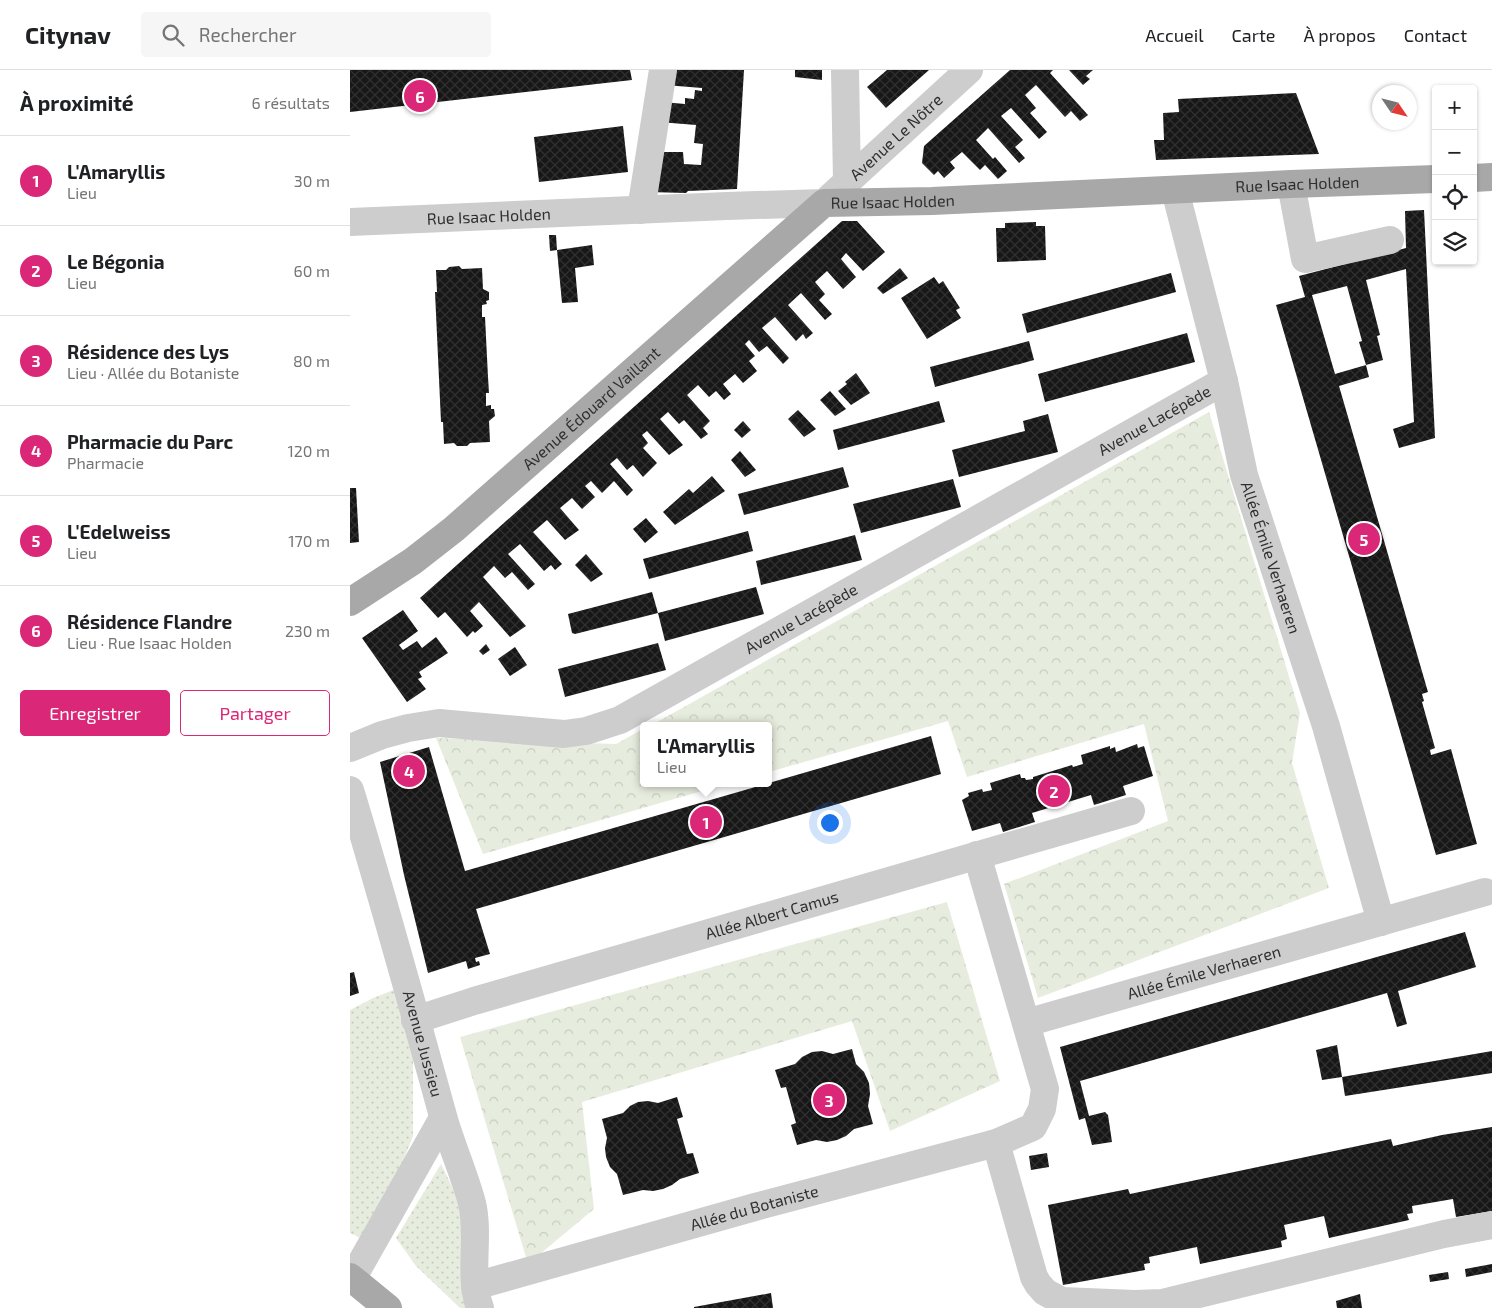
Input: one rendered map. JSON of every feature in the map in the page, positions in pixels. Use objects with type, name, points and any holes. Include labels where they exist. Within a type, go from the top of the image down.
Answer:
[{"type":"main road","points":[[1477,178],[1492,177]]},
{"type":"main road","name":"Rue Isaac Holden","points":[[824,203],[932,201],[1291,184],[1432,180]]},
{"type":"main road","name":"Avenue Édouard Vaillant","points":[[350,602],[413,561],[454,529],[824,203]]},
{"type":"main road","points":[[351,1278],[388,1308]]},
{"type":"street","points":[[640,210],[663,70]]},
{"type":"street","points":[[846,70],[847,182]]},
{"type":"street","name":"Avenue Le Nôtre","points":[[824,203],[969,70]]},
{"type":"street","points":[[1291,184],[1305,259],[1390,240]]},
{"type":"street","name":"Allée Émile Verhaeren","points":[[1175,190],[1224,381],[1244,475],[1326,726],[1381,922]]},
{"type":"street","name":"Rue Isaac Holden","points":[[350,222],[824,203]]},
{"type":"street","name":"Avenue Lacépède","points":[[350,748],[400,730],[439,723],[564,734],[586,732],[620,720],[1224,381]]},
{"type":"street","name":"Avenue Jussieu","points":[[350,790],[444,1118],[351,1278]]},
{"type":"street","name":"Allée Albert Camus","points":[[415,1020],[474,1001],[1131,811]]},
{"type":"street","points":[[977,855],[1026,1023]]},
{"type":"street","name":"Allée Émile Verhaeren","points":[[1026,1023],[1484,892]]},
{"type":"street","name":"Allée du Botaniste","points":[[478,1297],[756,1207],[996,1142],[1033,1127],[1042,1109],[1044,1089],[1026,1023]]},
{"type":"street","points":[[444,1118],[472,1203],[475,1225],[478,1297]]},
{"type":"street","points":[[996,1142],[1034,1276],[1045,1292],[1062,1301],[1135,1304],[1162,1303],[1444,1234],[1492,1225]]},
{"type":"green space","points":[[1209,412],[1300,713],[1292,763],[1329,888],[1038,998],[1004,884],[1168,821],[1144,724],[967,777],[948,721],[772,771],[772,722],[657,722]]},
{"type":"green space","points":[[640,731],[640,787],[716,787],[483,854],[436,738],[616,744]]},
{"type":"green space","points":[[947,902],[1000,1081],[890,1131],[852,1021],[582,1102],[594,1209],[528,1264],[460,1037]]},
{"type":"green space","points":[[396,989],[413,1059],[413,1136],[389,1197],[365,1240],[350,1233],[350,1010]]},
{"type":"green space","points":[[441,1164],[459,1201],[470,1308],[460,1308],[416,1266],[396,1238]]},
{"type":"building","points":[[350,70],[630,70],[632,80],[350,112]]},
{"type":"building","points":[[667,70],[744,70],[737,189],[688,191],[686,193],[648,192],[655,152],[683,152],[684,164],[701,165],[703,144],[694,143],[696,125],[659,122],[663,102],[685,104],[685,98],[694,99],[695,90],[702,91],[702,88],[665,85]]},
{"type":"building","points":[[795,70],[822,70],[822,80],[795,77]]},
{"type":"building","points":[[887,70],[929,70],[886,108],[867,87]]},
{"type":"building","points":[[1010,70],[1053,70],[1050,73],[1088,115],[1080,121],[1071,111],[1065,117],[1036,85],[1025,95],[1036,108],[1030,113],[1047,132],[1039,139],[1011,108],[1001,116],[1023,140],[1015,147],[1025,158],[1019,163],[988,128],[976,140],[1007,171],[998,179],[985,165],[980,170],[962,152],[950,162],[955,168],[944,178],[938,171],[934,175],[922,163],[924,146]]},
{"type":"building","points":[[1069,70],[1093,70],[1086,76],[1090,79],[1083,85]]},
{"type":"building","points":[[1296,93],[1319,154],[1156,160],[1154,140],[1164,140],[1163,113],[1179,112],[1178,99]]},
{"type":"building","points":[[623,126],[628,172],[539,182],[534,137]]},
{"type":"building","points":[[1424,210],[1435,438],[1399,448],[1393,429],[1414,422],[1406,269],[1366,280],[1380,335],[1377,336],[1383,360],[1366,365],[1369,377],[1339,386],[1428,692],[1422,694],[1424,701],[1422,702],[1435,748],[1430,750],[1431,755],[1451,749],[1477,844],[1436,855],[1276,305],[1305,297],[1299,276],[1406,248],[1405,211]],"holes":[[[1347,286],[1362,341],[1359,342],[1366,365],[1335,374],[1312,295]]]},
{"type":"building","points":[[842,221],[857,221],[885,252],[863,271],[846,253],[841,259],[856,277],[843,289],[827,271],[815,282],[825,294],[819,300],[832,314],[825,320],[801,293],[788,305],[813,333],[806,339],[803,334],[796,341],[775,317],[762,328],[789,358],[783,364],[767,346],[759,352],[749,340],[745,344],[755,356],[749,361],[757,371],[743,383],[735,374],[723,384],[731,394],[724,400],[716,391],[709,397],[698,385],[687,395],[710,421],[703,428],[708,434],[701,439],[684,420],[679,424],[668,412],[660,419],[683,445],[669,455],[647,431],[642,435],[648,443],[643,448],[657,463],[643,477],[633,465],[627,470],[617,458],[610,464],[633,490],[627,496],[614,481],[602,493],[591,481],[585,486],[595,497],[582,509],[572,498],[560,508],[579,530],[565,540],[547,520],[533,532],[562,564],[555,570],[551,565],[544,571],[520,544],[508,554],[535,584],[528,590],[512,572],[505,578],[494,566],[483,577],[526,626],[510,637],[479,602],[470,611],[483,626],[475,633],[473,631],[467,637],[445,612],[438,618],[420,598]]},
{"type":"building","points":[[1036,222],[1036,226],[1045,226],[1046,260],[997,262],[996,228],[1005,228],[1005,223]]},
{"type":"building","points":[[549,235],[556,235],[557,250],[550,251]]},
{"type":"building","points":[[592,245],[594,265],[575,268],[578,302],[562,303],[557,250]]},
{"type":"building","points":[[459,266],[462,269],[482,268],[483,289],[489,292],[487,304],[482,305],[482,317],[485,317],[489,393],[486,393],[486,406],[491,405],[495,416],[489,421],[490,442],[470,443],[467,446],[457,446],[454,443],[444,444],[443,422],[441,422],[435,292],[437,292],[436,270],[446,270],[449,267]]},
{"type":"building","points":[[900,268],[908,278],[883,294],[877,288]]},
{"type":"building","points":[[1171,273],[1176,292],[1027,333],[1022,314]]},
{"type":"building","points":[[934,277],[939,284],[943,281],[960,308],[956,310],[961,318],[927,339],[901,298]]},
{"type":"building","points":[[1187,333],[1195,362],[1045,402],[1038,374]]},
{"type":"building","points":[[1029,341],[1034,360],[935,387],[930,367]]},
{"type":"building","points":[[856,373],[870,393],[851,405],[838,391]]},
{"type":"building","points":[[830,391],[846,409],[835,416],[820,400]]},
{"type":"building","points":[[939,401],[945,422],[838,450],[833,430]]},
{"type":"building","points":[[798,410],[816,429],[804,437],[788,419]]},
{"type":"building","points":[[1048,414],[1058,452],[959,477],[952,450],[1025,431],[1023,421]]},
{"type":"building","points":[[743,421],[751,430],[742,438],[734,430]]},
{"type":"building","points":[[740,451],[756,470],[745,477],[731,460]]},
{"type":"building","points":[[843,467],[849,487],[744,515],[738,494]]},
{"type":"building","points":[[712,476],[725,491],[675,525],[663,512],[689,489],[693,493]]},
{"type":"building","points":[[953,479],[961,507],[861,533],[853,504]]},
{"type":"building","points":[[350,488],[356,488],[359,542],[350,543]]},
{"type":"building","points":[[646,518],[658,532],[645,543],[633,529]]},
{"type":"building","points":[[748,531],[753,551],[649,579],[643,559]]},
{"type":"building","points":[[855,535],[862,560],[761,585],[756,561]]},
{"type":"building","points":[[586,554],[603,574],[591,582],[575,565]]},
{"type":"building","points":[[756,587],[764,614],[665,641],[658,613]]},
{"type":"building","points":[[652,592],[658,613],[575,634],[572,633],[568,614]]},
{"type":"building","points":[[403,610],[418,631],[399,645],[403,650],[417,641],[422,648],[436,637],[448,653],[419,672],[422,677],[418,679],[426,689],[407,702],[362,638]]},
{"type":"building","points":[[658,643],[666,670],[565,697],[558,669]]},
{"type":"building","points":[[486,644],[490,650],[483,655],[479,651]]},
{"type":"building","points":[[515,647],[527,665],[510,676],[498,659]]},
{"type":"building","points":[[931,736],[941,774],[476,909],[490,954],[475,958],[476,962],[479,961],[480,965],[468,969],[466,961],[428,973],[404,875],[380,762],[429,747],[465,871],[755,787],[772,787],[772,782]]},
{"type":"building","points":[[1137,744],[1138,748],[1144,746],[1153,776],[1123,786],[1126,795],[1094,805],[1091,795],[1032,813],[1035,822],[1003,832],[1000,823],[972,831],[962,800],[969,796],[968,793],[982,789],[983,792],[992,790],[990,783],[1020,774],[1021,778],[1026,780],[1033,779],[1033,777],[1072,765],[1073,767],[1083,764],[1081,755],[1110,746],[1110,749],[1115,747],[1116,752]]},
{"type":"building","points":[[1465,932],[1476,967],[1398,991],[1407,1024],[1397,1027],[1387,993],[1080,1081],[1089,1116],[1105,1112],[1108,1115],[1112,1142],[1092,1145],[1085,1118],[1079,1120],[1060,1047]]},
{"type":"building","points":[[354,972],[359,993],[350,996],[350,973]]},
{"type":"building","points":[[1337,1045],[1342,1077],[1322,1080],[1316,1050]]},
{"type":"building","points":[[852,1049],[856,1064],[864,1072],[869,1083],[868,1106],[873,1124],[854,1129],[846,1136],[837,1140],[827,1142],[816,1140],[797,1145],[791,1125],[796,1123],[786,1087],[781,1088],[775,1070],[795,1064],[802,1057],[812,1052],[822,1051],[833,1054]]},
{"type":"building","points":[[1492,1051],[1492,1073],[1345,1096],[1342,1077]]},
{"type":"building","points":[[677,1097],[683,1117],[677,1119],[687,1154],[693,1153],[699,1173],[680,1179],[663,1189],[643,1190],[623,1195],[617,1174],[610,1167],[606,1157],[607,1138],[602,1119],[623,1113],[630,1106],[638,1102],[658,1103]]},
{"type":"building","points":[[1492,1127],[1492,1211],[1456,1217],[1453,1199],[1412,1206],[1413,1213],[1407,1214],[1409,1220],[1329,1238],[1324,1216],[1284,1225],[1287,1239],[1281,1241],[1282,1247],[1200,1264],[1197,1247],[1149,1257],[1150,1263],[1144,1264],[1145,1270],[1063,1285],[1048,1205],[1128,1189],[1130,1194],[1391,1139],[1393,1146],[1442,1135]]},
{"type":"building","points":[[1047,1153],[1049,1167],[1031,1170],[1029,1156]]},
{"type":"building","points":[[1492,1264],[1492,1272],[1466,1277],[1465,1269]]},
{"type":"building","points":[[1448,1272],[1449,1279],[1430,1282],[1429,1275]]},
{"type":"building","points":[[771,1293],[773,1308],[694,1308],[694,1307]]},
{"type":"building","points":[[1360,1294],[1362,1308],[1337,1308],[1336,1301]]},
{"type":"place","name":"Résidence Flandre","points":[[420,96]]},
{"type":"place","name":"L'Edelweiss","points":[[1364,539]]},
{"type":"place","name":"Pharmacie du Parc","points":[[409,771]]},
{"type":"place","name":"Le Bégonia","points":[[1054,791]]},
{"type":"place","name":"L'Amaryllis","points":[[706,822]]},
{"type":"place","name":"Résidence des Lys","points":[[829,1100]]}]
